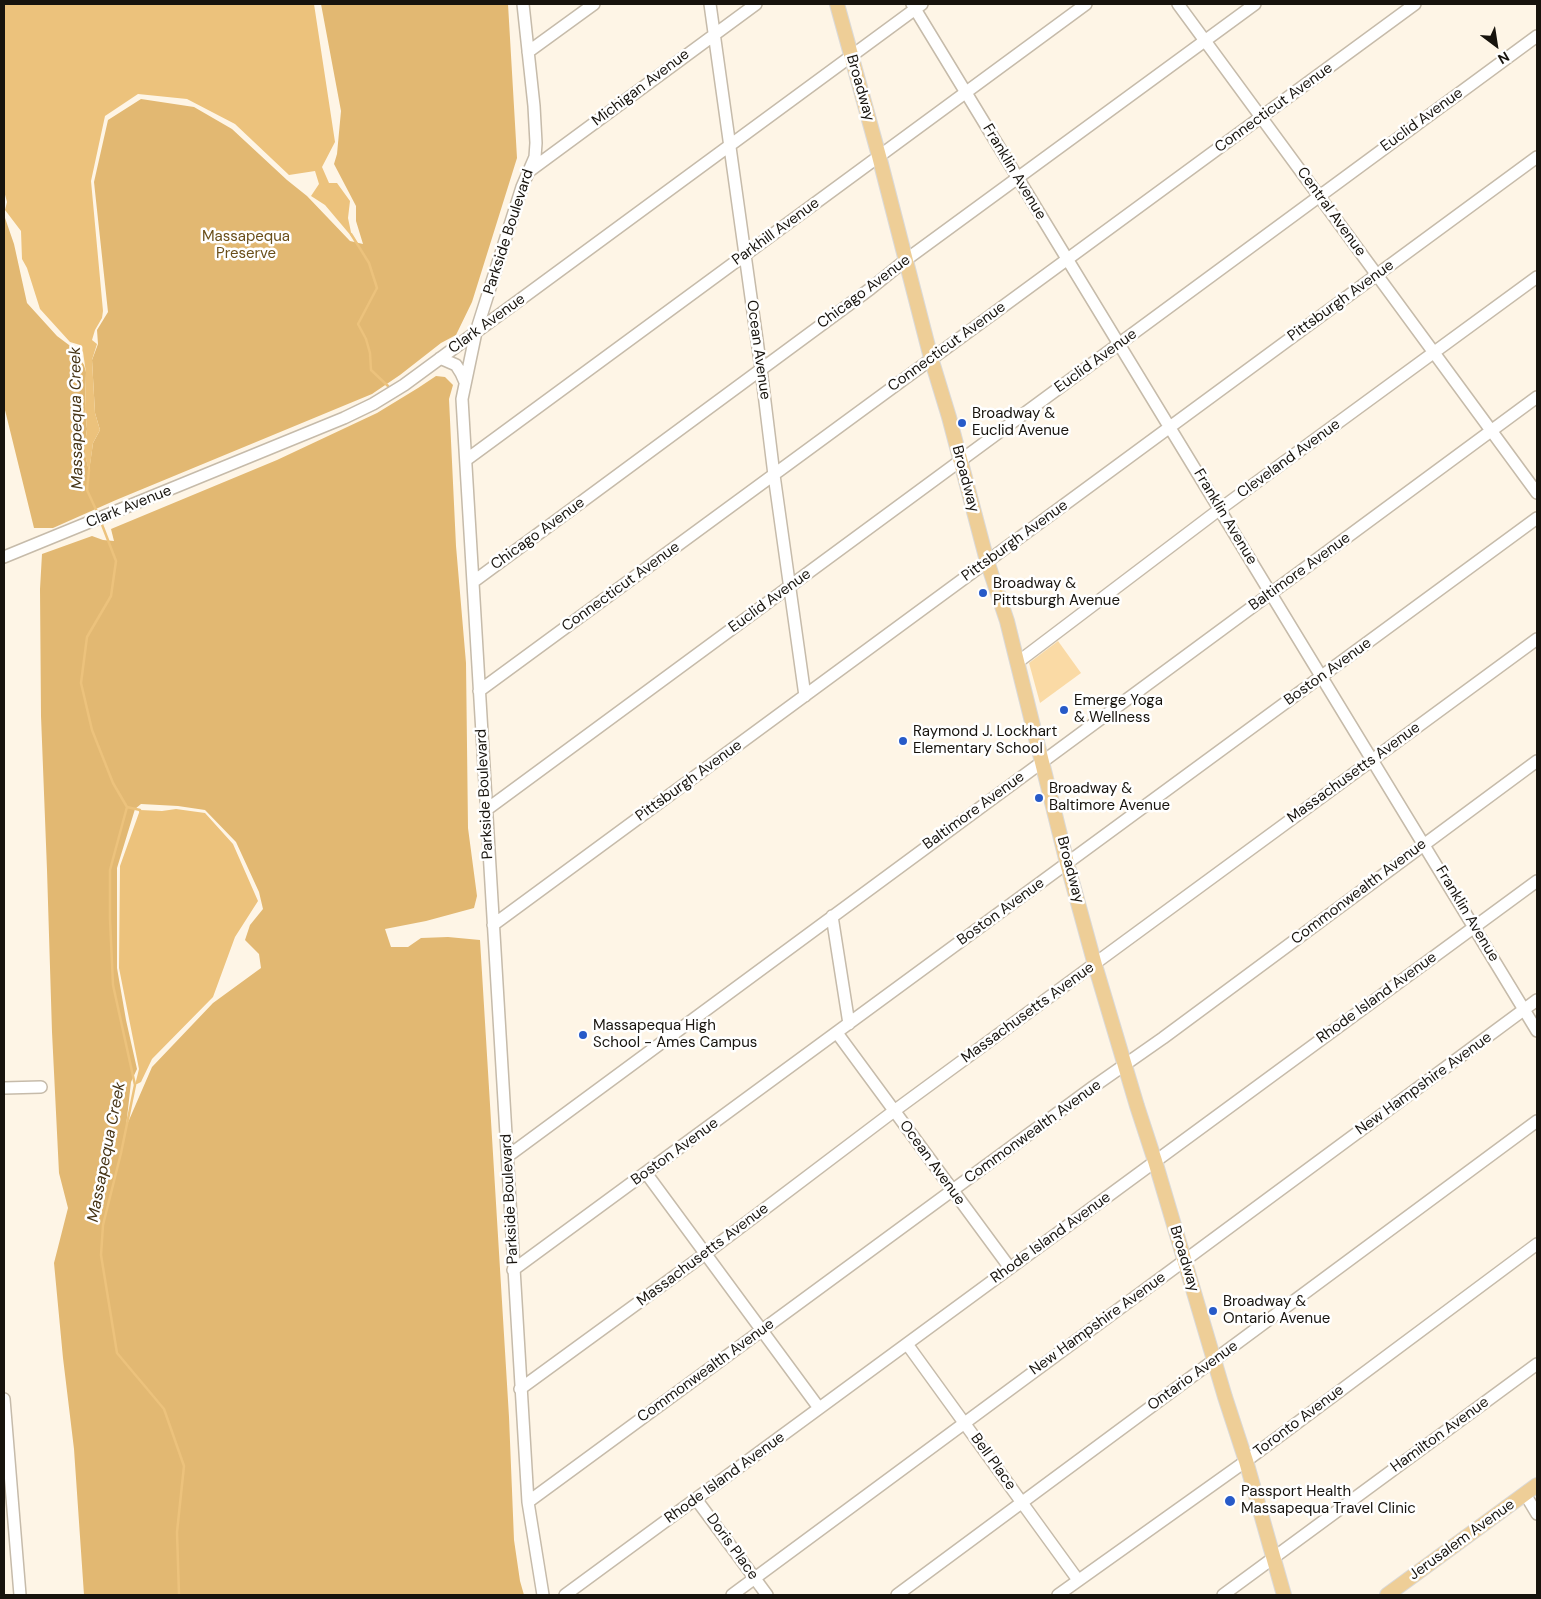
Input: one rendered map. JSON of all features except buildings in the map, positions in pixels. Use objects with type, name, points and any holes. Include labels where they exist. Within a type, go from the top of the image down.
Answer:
[{"type":"main road","name":"Broadway","points":[[837,4],[987,562],[1007,621],[1067,863],[1095,965],[1246,1461],[1284,1595]]},
{"type":"main road","name":"Jerusalem Avenue","points":[[1387,1595],[1537,1485]]},
{"type":"street","name":"Parkside Boulevard","points":[[523,4],[534,106],[535,157],[527,173],[476,332],[462,398],[508,1156],[520,1389],[528,1502],[543,1595]]},
{"type":"street","points":[[528,52],[594,4]]},
{"type":"street","name":"Ocean Avenue","points":[[710,4],[805,696]]},
{"type":"street","name":"Michigan Avenue","points":[[527,173],[756,4]]},
{"type":"street","name":"Parkhill Avenue","points":[[466,460],[1086,4]]},
{"type":"street","name":"Central Avenue","points":[[1178,4],[1537,492]]},
{"type":"street","name":"Chicago Avenue","points":[[473,582],[870,289],[907,259],[1255,4]]},
{"type":"street","name":"Connecticut Avenue","points":[[479,691],[1415,4]]},
{"type":"street","name":"Clark Avenue","points":[[4,557],[108,516],[344,418],[373,404],[404,385],[851,56],[916,5]]},
{"type":"street","name":"Franklin Avenue","points":[[916,5],[1018,179],[1537,1031]]},
{"type":"street","name":"Euclid Avenue","points":[[486,810],[1537,36]]},
{"type":"street","name":"Pittsburgh Avenue","points":[[493,925],[1537,157]]},
{"type":"street","name":"Cleveland Avenue","points":[[1018,662],[1220,509],[1537,276]]},
{"type":"street","points":[[440,358],[456,365],[464,382]]},
{"type":"street","name":"Baltimore Avenue","points":[[508,1156],[1537,397]]},
{"type":"street","name":"Boston Avenue","points":[[514,1270],[1537,518]]},
{"type":"street","name":"Massachusetts Avenue","points":[[520,1389],[705,1254],[894,1111],[1537,639]]},
{"type":"street","name":"Commonwealth Avenue","points":[[528,1502],[1163,1038],[1537,761]]},
{"type":"street","name":"Rhode Island Avenue","points":[[565,1595],[1537,881]]},
{"type":"street","points":[[832,916],[849,1024]]},
{"type":"street","name":"New Hampshire Avenue","points":[[732,1595],[1537,1000]]},
{"type":"street","name":"Ocean Avenue","points":[[837,1033],[1010,1268]]},
{"type":"street","points":[[4,1088],[41,1087]]},
{"type":"street","name":"Ontario Avenue","points":[[897,1595],[1537,1121]]},
{"type":"street","points":[[646,1173],[819,1408]]},
{"type":"street","name":"Toronto Avenue","points":[[1058,1595],[1246,1461],[1537,1244]]},
{"type":"street","name":"Bell Place","points":[[906,1344],[1078,1580]]},
{"type":"street","name":"Hamilton Avenue","points":[[1223,1595],[1537,1364]]},
{"type":"street","points":[[4,1400],[8,1501],[20,1595]]},
{"type":"street","points":[[1525,1494],[1537,1514]]},
{"type":"street","name":"Doris Place","points":[[696,1499],[767,1595]]},
{"type":"shaded area","points":[[4,4],[314,4],[335,142],[322,167],[329,183],[337,183],[350,201],[348,218],[352,237],[325,205],[311,196],[319,184],[315,171],[289,175],[235,124],[187,99],[138,94],[105,116],[91,181],[103,311],[102,318],[92,340],[97,344],[92,360],[95,413],[100,430],[93,443],[89,473],[85,454],[87,429],[85,409],[86,373],[83,352],[80,345],[70,342],[40,309],[27,268],[22,259],[21,231],[5,210],[7,202],[4,191]]},
{"type":"shaded area","points":[[1058,641],[1081,673],[1040,703],[1029,663]]},
{"type":"shaded area","points":[[176,809],[205,813],[233,844],[258,901],[235,937],[213,997],[152,1059],[141,1082],[135,1085],[139,1069],[119,968],[120,866],[140,810],[162,811]]},
{"type":"green space","points":[[321,4],[508,4],[517,158],[472,302],[456,335],[441,343],[372,394],[53,528],[34,528],[4,406],[4,215],[14,244],[27,303],[57,336],[73,348],[84,365],[86,372],[85,409],[87,429],[85,454],[89,471],[93,443],[100,430],[95,413],[92,360],[98,344],[97,330],[108,312],[94,182],[108,120],[141,99],[194,107],[232,129],[307,196],[350,241],[363,244],[356,221],[356,206],[334,164],[337,154],[341,111]]},
{"type":"green space","name":"Massapequa Preserve","points":[[436,376],[445,377],[453,385],[449,399],[456,546],[466,663],[468,828],[477,896],[474,908],[426,921],[385,929],[391,947],[408,947],[421,938],[448,937],[480,940],[509,1417],[514,1540],[524,1595],[84,1595],[74,1449],[54,1263],[68,1208],[59,1173],[52,1032],[41,716],[40,589],[42,554],[92,536],[114,541],[111,529],[277,460],[377,413]],"holes":[[[141,804],[205,810],[236,842],[259,892],[263,909],[250,925],[245,940],[259,954],[261,968],[213,1003],[152,1067],[126,1127],[131,1082],[137,1069],[117,968],[117,868],[135,809]]]},
{"type":"waterway","points":[[351,234],[369,263],[377,288],[358,324],[366,339],[370,353],[371,370],[388,386]]},
{"type":"waterway","name":"Massapequa Creek","points":[[89,470],[87,490],[98,514]]},
{"type":"waterway","name":"Massapequa Creek","points":[[101,522],[116,561],[111,596],[87,637],[81,683],[92,730],[113,783],[127,807],[110,870],[110,919],[113,985],[135,1085],[121,1153],[103,1225],[101,1255],[117,1353],[164,1409],[184,1466],[177,1532],[179,1595]]},
{"type":"waterway","points":[[127,807],[140,811]]},
{"type":"place","name":"Broadway & Euclid Avenue","points":[[962,423]]},
{"type":"place","name":"Broadway & Pittsburgh Avenue","points":[[983,593]]},
{"type":"place","name":"Emerge Yoga & Wellness","points":[[1064,710]]},
{"type":"place","name":"Raymond J. Lockhart Elementary School","points":[[903,741]]},
{"type":"place","name":"Broadway & Baltimore Avenue","points":[[1039,798]]},
{"type":"place","name":"Massapequa High School - Ames Campus","points":[[583,1035]]},
{"type":"place","name":"Broadway & Ontario Avenue","points":[[1213,1311]]},
{"type":"place","name":"Passport Health Massapequa Travel Clinic","points":[[1230,1501]]}]
